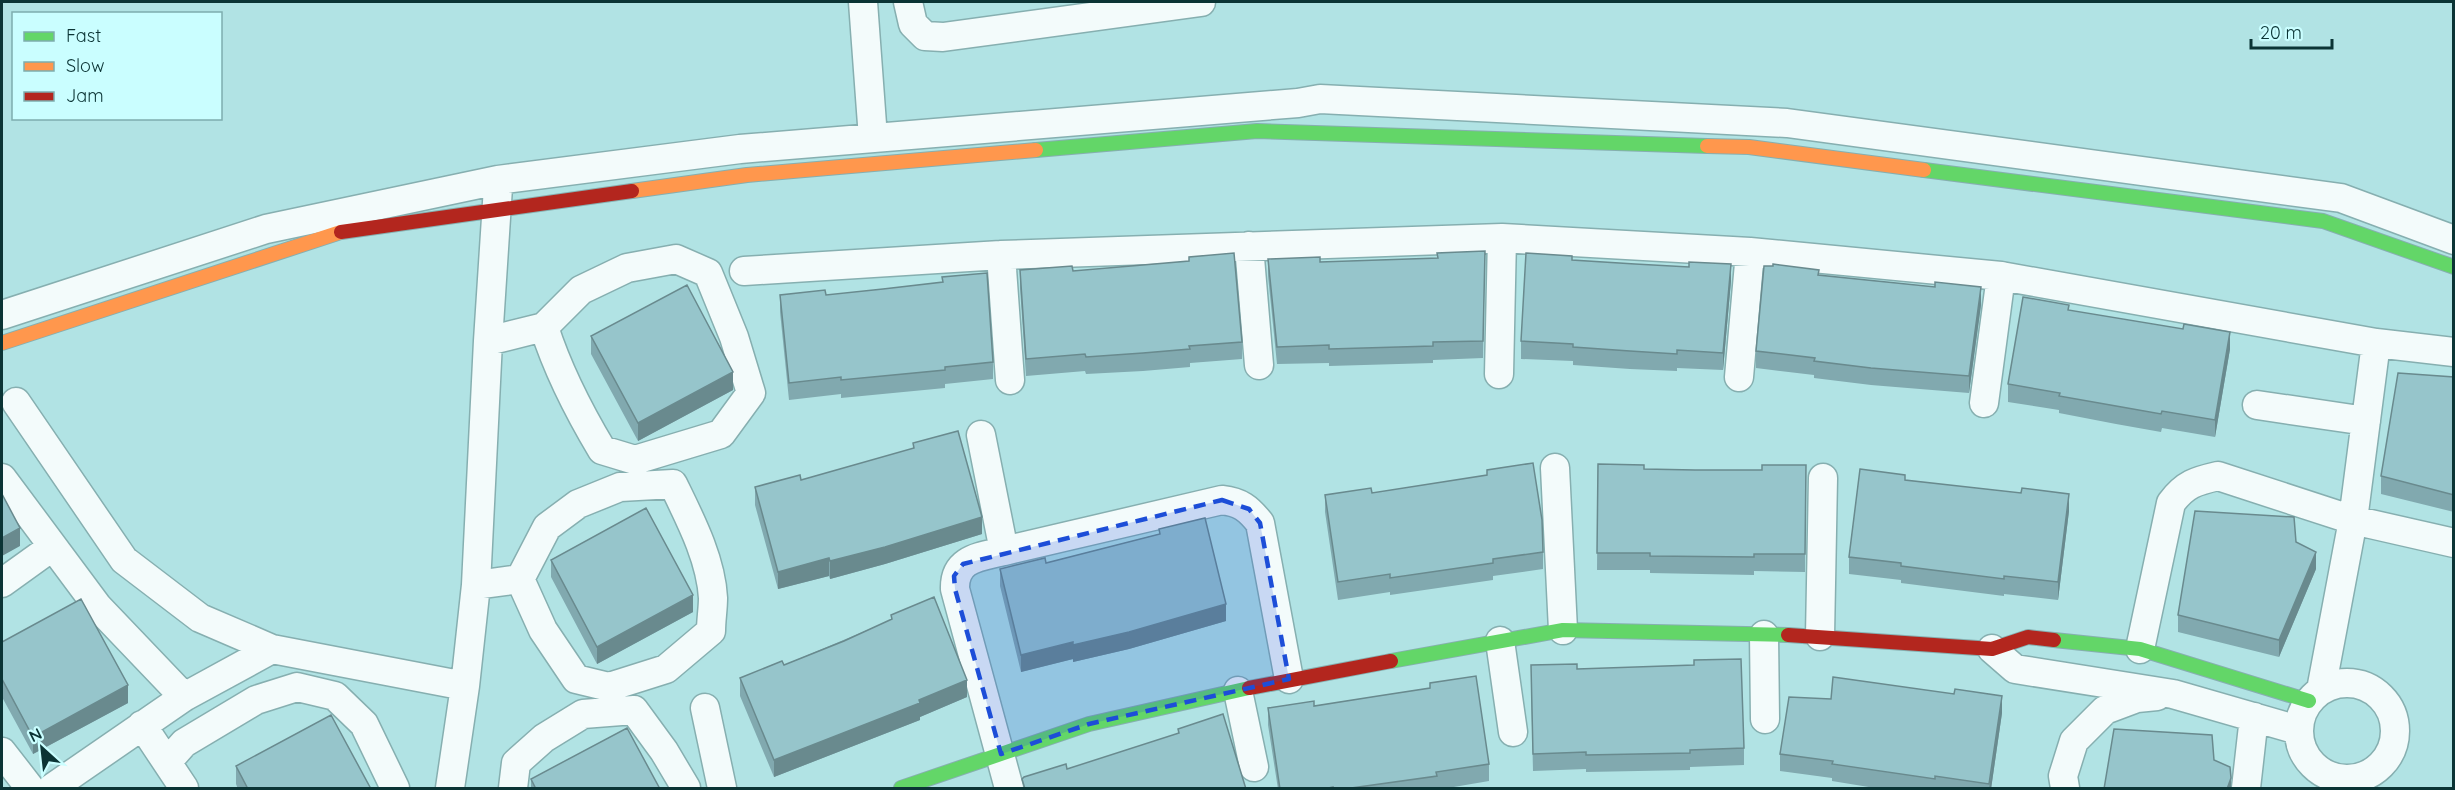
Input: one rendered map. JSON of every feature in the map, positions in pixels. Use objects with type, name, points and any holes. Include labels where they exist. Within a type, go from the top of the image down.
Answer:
[{"type":"street","points":[[863,2],[873,138]]},
{"type":"street","points":[[908,2],[914,24],[925,36],[943,37],[1201,2]]},
{"type":"street","points":[[2,315],[266,229],[498,180],[740,149],[1298,103],[1320,99],[1787,123],[2341,198],[2454,240]]},
{"type":"street","points":[[2,343],[348,230],[747,175],[1269,132],[1749,147],[2323,221],[2454,267]]},
{"type":"street","points":[[450,789],[465,686],[476,585],[498,180]]},
{"type":"street","points":[[1499,374],[1502,238]]},
{"type":"street","points":[[744,271],[1001,255],[1502,238],[1750,252],[2001,276],[2376,343],[2454,352]]},
{"type":"street","points":[[1249,246],[1259,365]]},
{"type":"street","points":[[1740,377],[1750,252]]},
{"type":"street","points":[[1001,255],[1010,380]]},
{"type":"street","points":[[488,341],[544,327],[581,290],[627,268],[676,259],[708,273],[734,337],[752,393],[721,434],[635,460],[602,450],[555,363],[544,327]]},
{"type":"street","points":[[1984,404],[2001,276]]},
{"type":"street","points":[[901,789],[1089,724],[1289,679],[1563,630],[1820,636],[1992,649],[2028,637],[2140,649],[2315,695],[2336,684],[2360,684],[2380,695],[2390,708],[2395,723],[2395,740],[2390,755],[2372,771],[2347,784],[2319,771],[2308,760],[2300,746],[2298,730],[2301,714],[2315,695],[2353,520],[2376,343]]},
{"type":"street","points":[[16,402],[124,560],[200,618],[272,649],[465,686]]},
{"type":"street","points":[[2257,405],[2366,420]]},
{"type":"street","points":[[981,435],[1004,551]]},
{"type":"street","points":[[1555,468],[1563,630]]},
{"type":"street","points":[[2140,649],[2171,503],[2180,490],[2197,481],[2218,476],[2353,520],[2454,543]]},
{"type":"street","points":[[2,478],[98,607],[184,697]]},
{"type":"street","points":[[1820,636],[1823,478]]},
{"type":"street","points":[[673,484],[705,558],[713,597],[711,631],[666,669],[609,687],[576,679],[543,630],[520,579],[547,527],[578,504],[621,487],[673,484]]},
{"type":"street","points":[[1009,789],[955,589],[954,576],[963,564],[974,558],[1222,500],[1237,501],[1249,509],[1260,522],[1289,679]]},
{"type":"street","points":[[2,583],[52,547]]},
{"type":"street","points":[[476,585],[520,579]]},
{"type":"street","points":[[1764,635],[1765,719]]},
{"type":"street","points":[[1500,641],[1513,732]]},
{"type":"street","points":[[52,789],[184,697],[272,649]]},
{"type":"street","points":[[1992,649],[2015,669],[2173,694],[2298,730]]},
{"type":"street","points":[[167,762],[184,743],[256,700],[297,687],[335,696],[364,723],[395,789]]},
{"type":"street","points":[[1238,691],[1254,767]]},
{"type":"street","points":[[2065,789],[2063,776],[2074,741],[2105,710],[2137,698],[2173,694]]},
{"type":"street","points":[[705,708],[722,789]]},
{"type":"street","points":[[513,789],[516,764],[544,738],[583,714],[634,710],[664,751],[687,789]]},
{"type":"street","points":[[2246,789],[2254,717]]},
{"type":"street","points":[[142,725],[184,789]]},
{"type":"street","points":[[2,752],[30,789]]},
{"type":"highlighted area","points":[[1222,500],[1249,509],[1260,523],[1289,679],[1089,724],[1001,754],[955,589],[954,576],[963,564]]},
{"type":"building","points":[[1485,251],[1483,341],[1433,342],[1433,346],[1329,349],[1329,345],[1277,347],[1268,259],[1320,257],[1320,262],[1438,258],[1437,253]]},
{"type":"building","points":[[1234,253],[1242,342],[1189,346],[1190,349],[1143,353],[1086,357],[1085,354],[1026,359],[1020,270],[1072,266],[1073,271],[1189,261],[1189,257]]},
{"type":"building","points":[[1526,253],[1572,256],[1572,260],[1689,267],[1689,262],[1731,264],[1723,353],[1677,350],[1677,354],[1521,341]]},
{"type":"building","points":[[1773,264],[1819,270],[1818,275],[1935,287],[1935,282],[1981,287],[1969,376],[1871,368],[1756,351],[1764,266],[1773,266]]},
{"type":"building","points":[[987,273],[993,362],[945,367],[945,370],[789,383],[780,295],[825,290],[826,295],[883,289],[943,282],[942,277]]},
{"type":"building","points":[[687,285],[733,372],[638,423],[591,336]]},
{"type":"building","points":[[2023,297],[2069,305],[2068,310],[2183,329],[2184,324],[2230,332],[2215,420],[2162,411],[2161,414],[2059,396],[2060,393],[2008,384]]},
{"type":"building","points":[[2398,373],[2454,377],[2454,495],[2381,476]]},
{"type":"building","points":[[958,431],[982,517],[885,547],[830,561],[829,558],[778,572],[755,487],[800,475],[801,480],[914,448],[913,443]]},
{"type":"building","points":[[1533,463],[1542,520],[1543,552],[1493,559],[1493,563],[1390,578],[1390,574],[1338,582],[1325,495],[1371,488],[1372,493],[1487,475],[1487,470]]},
{"type":"building","points":[[1598,464],[1644,465],[1644,469],[1695,470],[1762,470],[1762,465],[1806,465],[1805,554],[1754,554],[1754,557],[1597,553]]},
{"type":"building","points":[[1860,469],[1905,475],[1905,480],[2021,493],[2022,488],[2069,494],[2058,582],[2004,576],[2004,579],[1849,557]]},
{"type":"building","points":[[2,494],[20,528],[2,538]]},
{"type":"building","points":[[646,508],[693,595],[597,647],[551,560]]},
{"type":"building","points":[[2195,511],[2294,517],[2296,542],[2316,552],[2279,640],[2178,615]]},
{"type":"building","points":[[1205,518],[1226,604],[1129,632],[1073,645],[1073,642],[1021,655],[1000,569],[1045,558],[1046,563],[1160,534],[1159,529]]},
{"type":"building","points":[[934,597],[967,680],[919,700],[920,703],[774,760],[740,678],[782,661],[784,665],[844,641],[892,619],[891,615]]},
{"type":"building","points":[[81,599],[128,685],[33,737],[2,679],[2,642]]},
{"type":"building","points":[[1741,659],[1744,748],[1690,750],[1690,753],[1533,754],[1531,665],[1577,664],[1577,669],[1694,665],[1694,660]]},
{"type":"building","points":[[1476,676],[1489,764],[1436,772],[1437,776],[1344,789],[1333,789],[1333,787],[1280,789],[1268,708],[1314,701],[1314,706],[1430,688],[1430,683]]},
{"type":"building","points":[[1833,677],[1954,694],[1955,689],[2002,696],[1989,784],[1935,776],[1935,779],[1780,754],[1789,697],[1831,699]]},
{"type":"building","points":[[1223,714],[1246,789],[1025,789],[1022,779],[1024,777],[1066,764],[1067,769],[1179,733],[1178,729]]},
{"type":"building","points":[[331,715],[371,789],[248,789],[236,766]]},
{"type":"building","points":[[627,728],[660,789],[536,789],[531,779]]},
{"type":"building","points":[[2114,729],[2212,735],[2214,760],[2230,767],[2231,778],[2227,789],[2104,789]]},
{"type":"traffic: fast","points":[[1036,150],[1257,131],[1707,146]]},
{"type":"traffic: fast","points":[[1924,170],[2323,221],[2454,267]]},
{"type":"traffic: fast","points":[[1391,661],[1563,630],[1788,635]]},
{"type":"traffic: fast","points":[[2054,640],[2140,649],[2309,701]]},
{"type":"traffic: fast","points":[[901,788],[1089,724],[1249,688]]},
{"type":"traffic: slow","points":[[1707,146],[1749,147],[1924,170]]},
{"type":"traffic: slow","points":[[632,191],[747,175],[1036,150]]},
{"type":"traffic: slow","points":[[2,343],[341,232]]},
{"type":"traffic: jam","points":[[341,232],[632,191]]},
{"type":"traffic: jam","points":[[1788,635],[1992,649],[2028,637],[2054,640]]},
{"type":"traffic: jam","points":[[1249,688],[1391,661]]}]
